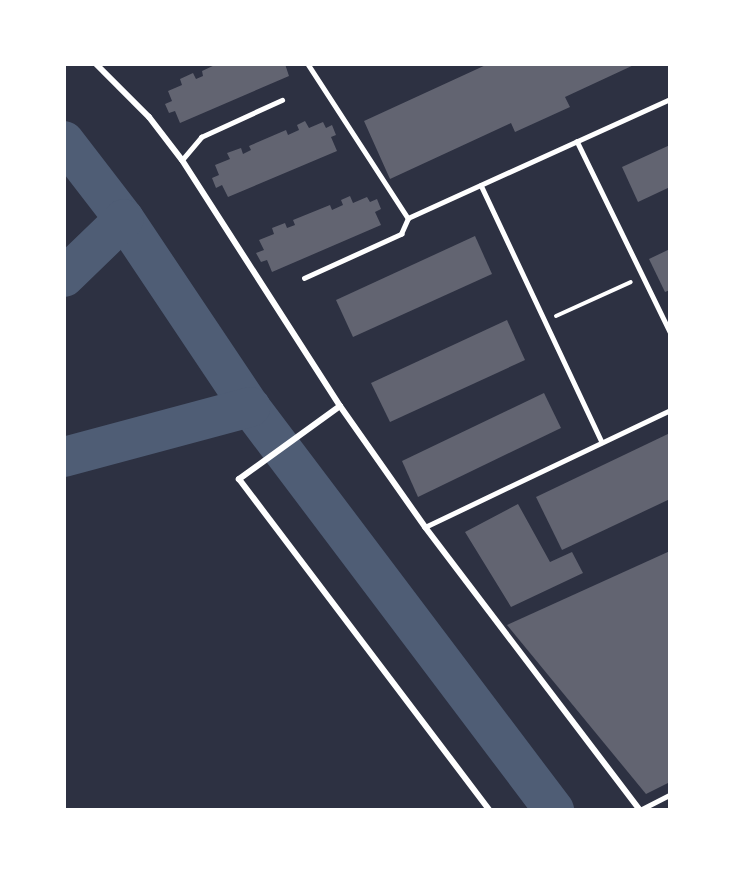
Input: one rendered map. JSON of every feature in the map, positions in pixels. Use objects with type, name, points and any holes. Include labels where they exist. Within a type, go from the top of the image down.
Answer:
[{"type":"street","points":[[96,64],[149,117],[182,160],[340,406],[425,527],[640,810]]},
{"type":"street","points":[[340,406],[239,479],[489,810]]},
{"type":"lane","points":[[308,64],[408,218]]},
{"type":"lane","points":[[304,278],[401,234],[408,218],[669,99]]},
{"type":"lane","points":[[182,160],[201,137],[282,100]]},
{"type":"lane","points":[[577,141],[669,332]]},
{"type":"lane","points":[[481,185],[602,442]]},
{"type":"lane","points":[[425,527],[669,410]]},
{"type":"lane","points":[[640,810],[669,795]]},
{"type":"path","points":[[546,321],[643,276]]},
{"type":"building","points":[[217,64],[285,64],[289,76],[180,123],[175,111],[169,113],[165,104],[172,101],[168,91],[182,85],[180,79],[193,73],[196,79],[203,76],[202,71]]},
{"type":"building","points":[[488,64],[636,64],[565,97],[570,107],[515,132],[511,123],[390,179],[364,121]]},
{"type":"building","points":[[305,121],[309,128],[323,122],[326,128],[332,125],[336,135],[331,137],[337,151],[228,197],[222,185],[216,188],[212,178],[219,175],[215,165],[230,159],[227,153],[241,148],[243,154],[251,150],[249,146],[286,130],[288,135],[299,130],[297,125]]},
{"type":"building","points":[[670,145],[670,187],[638,202],[622,167]]},
{"type":"building","points":[[350,196],[353,203],[367,197],[370,202],[377,199],[381,209],[375,212],[381,225],[272,272],[267,260],[261,262],[256,253],[264,250],[259,240],[274,234],[272,228],[285,223],[287,228],[295,225],[293,220],[330,205],[332,210],[343,205],[341,200]]},
{"type":"building","points":[[475,236],[492,274],[353,337],[336,300]]},
{"type":"building","points":[[670,249],[670,290],[665,292],[649,259]]},
{"type":"building","points":[[507,320],[525,360],[390,422],[371,383]]},
{"type":"building","points":[[544,393],[561,428],[418,497],[402,461]]},
{"type":"building","points":[[670,433],[670,499],[562,550],[536,497]]},
{"type":"building","points":[[518,504],[550,562],[572,552],[583,573],[511,607],[465,532]]},
{"type":"building","points":[[670,551],[670,782],[646,794],[507,625]]},
{"type":"waterway","points":[[64,141],[124,219],[250,407],[554,810]]},
{"type":"waterway","points":[[64,277],[124,219]]},
{"type":"waterway","points":[[64,457],[250,407]]}]
